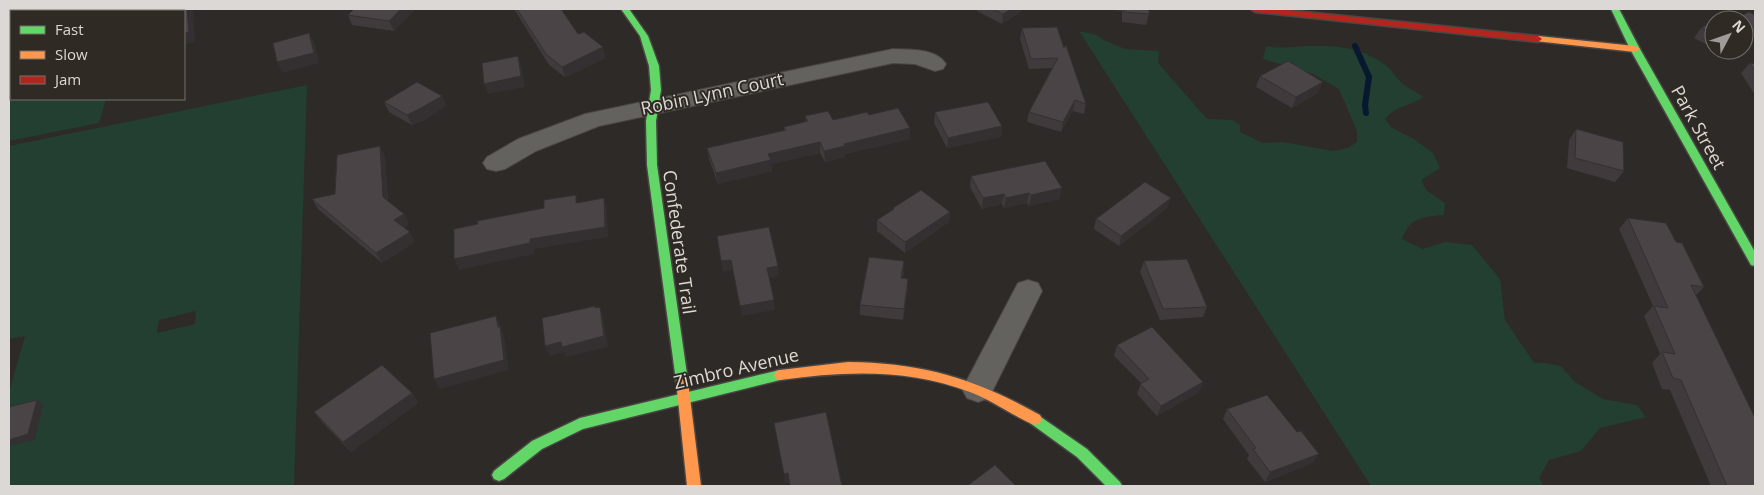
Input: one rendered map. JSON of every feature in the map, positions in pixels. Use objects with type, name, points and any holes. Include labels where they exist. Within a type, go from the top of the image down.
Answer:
[{"type":"street","name":"Confederate Trail","points":[[625,9],[644,36],[654,66],[656,90],[651,121],[652,165],[684,397],[694,486]]},
{"type":"street","points":[[1255,9],[1635,49]]},
{"type":"street","name":"Park Street","points":[[1615,9],[1635,49],[1755,262]]},
{"type":"street","name":"Robin Lynn Court","points":[[496,163],[527,145],[560,130],[594,119],[893,56],[918,58],[935,64]]},
{"type":"street","points":[[978,389],[1028,291]]},
{"type":"street","name":"Zimbro Avenue","points":[[499,475],[520,455],[550,437],[580,424],[786,372],[840,367],[894,368],[930,374],[978,389],[1039,421],[1078,450],[1115,486]]},
{"type":"green space","points":[[9,9],[131,9],[10,10],[10,100],[106,100],[99,123],[9,141]]},
{"type":"green space","points":[[1079,31],[1097,35],[1125,49],[1159,51],[1158,63],[1207,119],[1232,120],[1240,125],[1240,132],[1263,143],[1283,142],[1333,151],[1348,148],[1357,142],[1357,131],[1339,89],[1313,74],[1263,59],[1266,46],[1281,48],[1332,46],[1358,51],[1374,57],[1389,68],[1400,82],[1423,97],[1395,110],[1385,119],[1392,128],[1414,139],[1433,153],[1440,168],[1421,180],[1426,190],[1445,203],[1444,215],[1413,222],[1402,239],[1423,249],[1445,242],[1472,245],[1500,279],[1505,320],[1534,363],[1561,366],[1575,382],[1603,399],[1637,405],[1646,417],[1600,428],[1581,451],[1549,460],[1539,478],[1544,486],[1371,486]]},
{"type":"green space","points":[[307,85],[294,486],[9,486],[9,392],[25,336],[9,339],[9,146]],"holes":[[[196,311],[195,324],[157,333],[159,320]]]},
{"type":"building","points":[[187,9],[189,32],[185,33],[185,10],[146,10]]},
{"type":"building","points":[[354,9],[401,9],[389,21],[348,15]]},
{"type":"building","points":[[517,9],[561,9],[578,34],[584,32],[603,47],[562,67],[546,54]]},
{"type":"building","points":[[993,9],[1011,9],[1003,14]]},
{"type":"building","points":[[1124,9],[1149,9],[1149,14],[1124,12]]},
{"type":"building","points":[[1754,14],[1755,15],[1754,32]]},
{"type":"building","points":[[1057,27],[1064,48],[1066,45],[1086,104],[1075,100],[1063,122],[1029,112],[1058,58],[1031,59],[1022,28]]},
{"type":"building","points":[[309,33],[314,53],[277,62],[273,43]]},
{"type":"building","points":[[518,56],[521,76],[484,84],[482,63]]},
{"type":"building","points":[[1288,61],[1323,82],[1296,97],[1260,76]]},
{"type":"building","points":[[1750,63],[1755,64],[1755,71]]},
{"type":"building","points":[[417,82],[442,96],[407,115],[384,102]]},
{"type":"building","points":[[988,102],[1002,126],[948,138],[935,112]]},
{"type":"building","points":[[898,108],[910,128],[844,144],[845,146],[824,151],[820,142],[768,154],[771,160],[716,173],[707,148],[786,130],[784,127],[808,121],[805,116],[828,111],[833,120],[867,112],[869,115]]},
{"type":"building","points":[[1576,129],[1623,142],[1624,171],[1575,158]]},
{"type":"building","points":[[380,146],[383,197],[404,214],[394,220],[410,232],[376,253],[312,199],[335,194],[337,155]]},
{"type":"building","points":[[1045,161],[1062,188],[1031,195],[1029,193],[1006,198],[1004,194],[983,198],[971,176]]},
{"type":"building","points":[[1145,182],[1171,198],[1121,236],[1096,219]]},
{"type":"building","points":[[921,190],[950,212],[905,242],[877,220]]},
{"type":"building","points":[[576,195],[576,203],[604,198],[605,227],[530,239],[530,243],[454,259],[454,229],[478,224],[477,221],[544,208],[544,200]]},
{"type":"building","points":[[1628,218],[1666,223],[1676,242],[1682,243],[1704,287],[1691,285],[1755,418],[1755,486],[1727,486],[1681,380],[1673,378],[1662,352],[1675,354],[1654,306],[1668,308]]},
{"type":"building","points":[[769,227],[778,266],[767,268],[774,300],[740,306],[731,260],[721,261],[717,236]]},
{"type":"building","points":[[869,257],[904,261],[901,278],[908,279],[904,309],[860,305]]},
{"type":"building","points":[[1187,259],[1207,307],[1163,309],[1144,261]]},
{"type":"building","points":[[595,306],[595,308],[600,307],[604,336],[562,347],[561,342],[545,346],[542,318]]},
{"type":"building","points":[[496,316],[498,327],[500,327],[504,360],[434,379],[430,333]]},
{"type":"building","points":[[1152,327],[1203,382],[1161,406],[1140,384],[1149,379],[1117,345]]},
{"type":"building","points":[[382,365],[412,393],[343,442],[314,412]]},
{"type":"building","points":[[1267,395],[1297,432],[1301,431],[1319,454],[1270,472],[1253,449],[1256,448],[1227,409]]},
{"type":"building","points":[[37,400],[28,434],[9,440],[9,407]]},
{"type":"building","points":[[826,412],[842,486],[790,486],[788,473],[784,474],[774,423]]},
{"type":"building","points":[[995,465],[1016,486],[967,486]]},
{"type":"waterway","points":[[1355,46],[1369,77],[1365,105],[1366,113]]},
{"type":"traffic: fast","points":[[625,9],[644,36],[654,66],[656,90],[651,121],[652,165],[682,381]]},
{"type":"traffic: fast","points":[[1615,9],[1635,49],[1755,262]]},
{"type":"traffic: fast","points":[[499,475],[537,445],[580,424],[780,375]]},
{"type":"traffic: fast","points":[[1035,419],[1082,453],[1115,486]]},
{"type":"traffic: slow","points":[[1538,39],[1635,49]]},
{"type":"traffic: slow","points":[[780,375],[848,367],[912,371],[944,378],[974,388],[1005,401],[1035,419]]},
{"type":"traffic: slow","points":[[682,381],[694,486]]},
{"type":"traffic: jam","points":[[1255,9],[1538,39]]}]
